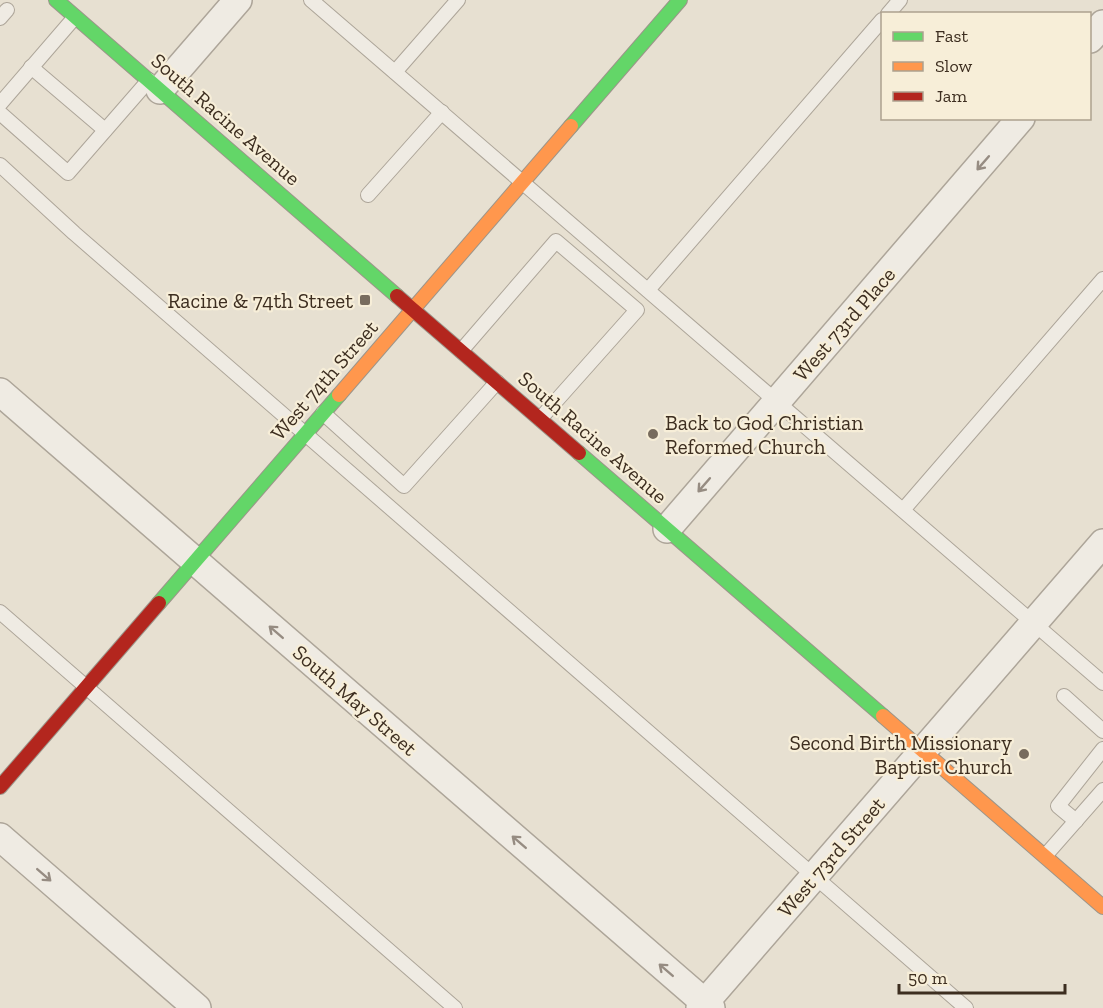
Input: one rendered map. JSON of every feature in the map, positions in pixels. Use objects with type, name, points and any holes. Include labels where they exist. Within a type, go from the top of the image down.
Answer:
[{"type":"street","name":"South Racine Avenue","points":[[56,0],[1103,907]]},
{"type":"street","points":[[154,85],[238,0]]},
{"type":"street","name":"West 74th Street","points":[[0,787],[680,0]]},
{"type":"street","points":[[1091,37],[1103,24]]},
{"type":"street","name":"West 73rd Place","points":[[667,529],[1019,120]]},
{"type":"street","name":"South May Street","points":[[0,392],[705,1006]]},
{"type":"street","name":"West 73rd Street","points":[[705,1006],[814,876],[1103,543]]},
{"type":"street","points":[[0,837],[197,1008]]},
{"type":"lane","points":[[311,0],[1103,683]]},
{"type":"lane","points":[[395,72],[458,0]]},
{"type":"lane","points":[[890,12],[900,0]]},
{"type":"lane","points":[[0,104],[75,17]]},
{"type":"lane","points":[[648,290],[881,21]]},
{"type":"lane","points":[[31,67],[105,130]]},
{"type":"lane","points":[[0,113],[68,173],[105,130],[154,85]]},
{"type":"lane","points":[[368,195],[441,112]]},
{"type":"lane","points":[[0,165],[304,434],[966,1008]]},
{"type":"lane","points":[[461,351],[556,242],[638,310],[540,419]]},
{"type":"lane","points":[[903,510],[1103,279]]},
{"type":"lane","points":[[323,413],[404,486],[497,382]]},
{"type":"lane","points":[[0,612],[455,1008]]},
{"type":"lane","points":[[1064,696],[1103,731]]},
{"type":"lane","points":[[1076,821],[1058,806],[1103,749]]},
{"type":"lane","points":[[1045,856],[1103,790]]},
{"type":"traffic: fast","points":[[56,0],[397,296]]},
{"type":"traffic: fast","points":[[571,126],[680,0]]},
{"type":"traffic: fast","points":[[159,603],[339,395]]},
{"type":"traffic: fast","points":[[579,453],[883,716]]},
{"type":"traffic: slow","points":[[339,395],[571,126]]},
{"type":"traffic: slow","points":[[883,716],[1103,907]]},
{"type":"traffic: jam","points":[[397,296],[579,453]]},
{"type":"traffic: jam","points":[[0,787],[159,603]]},
{"type":"place","name":"Racine & 74th Street","points":[[365,300]]},
{"type":"place","name":"Back to God Christian Reformed Church","points":[[653,434]]},
{"type":"place","name":"Second Birth Missionary Baptist Church","points":[[1024,754]]}]
